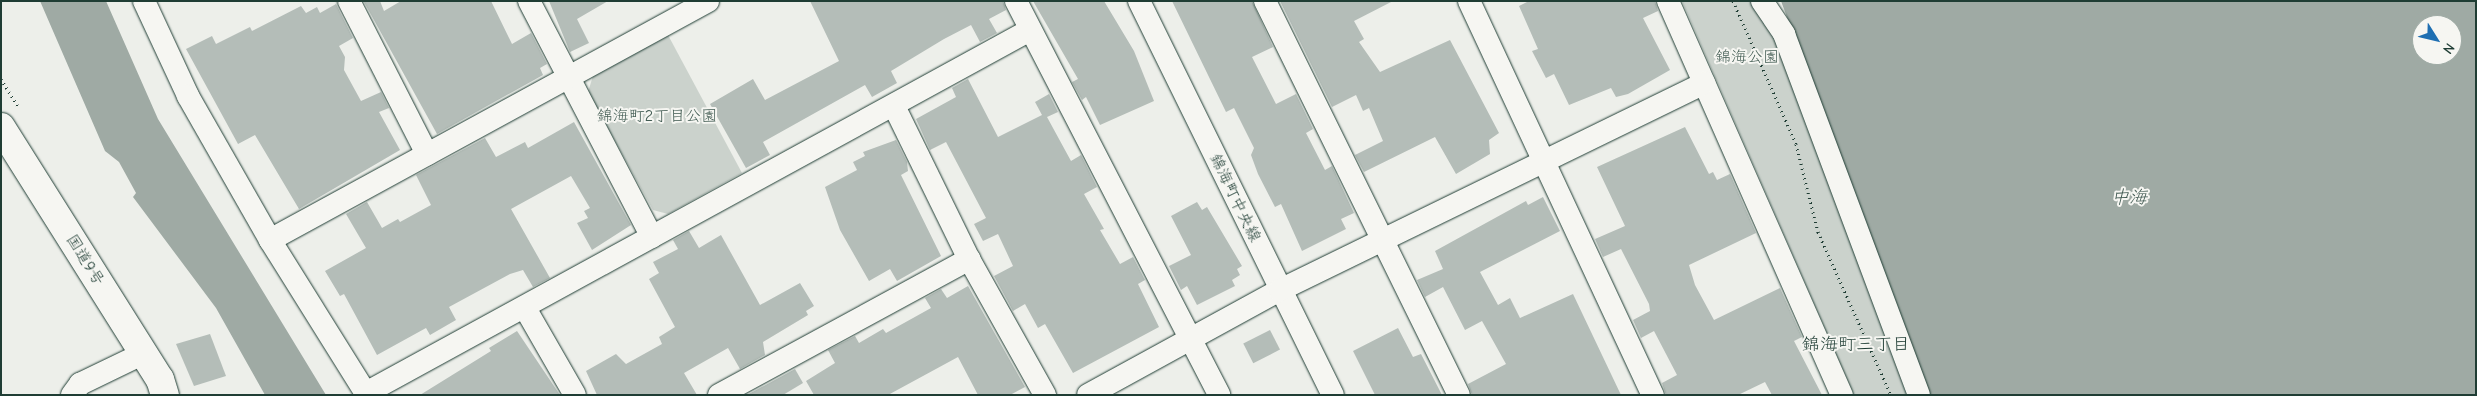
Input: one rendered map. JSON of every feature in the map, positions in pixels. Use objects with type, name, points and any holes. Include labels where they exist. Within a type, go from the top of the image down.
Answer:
[{"type":"highway","name":"国道9号","points":[[1,126],[144,353],[165,395]]},
{"type":"street","points":[[144,1],[188,96],[270,240],[366,394],[1030,30]]},
{"type":"street","points":[[349,1],[427,154]]},
{"type":"street","points":[[529,1],[652,237]]},
{"type":"street","points":[[270,240],[708,1]]},
{"type":"street","points":[[1016,1],[1219,395]]},
{"type":"street","name":"錦海町中央線","points":[[1139,1],[1333,395]]},
{"type":"street","points":[[1265,1],[1459,395]]},
{"type":"street","points":[[1470,1],[1542,161],[1653,395]]},
{"type":"street","points":[[1668,1],[1842,395]]},
{"type":"street","points":[[1762,1],[1784,34],[1919,395]]},
{"type":"street","points":[[1088,395],[1280,290],[1704,83]]},
{"type":"street","points":[[894,106],[969,259],[1045,395]]},
{"type":"street","points":[[718,395],[969,259]]},
{"type":"street","points":[[525,308],[575,395]]},
{"type":"street","points":[[72,395],[80,384],[144,353]]},
{"type":"path","points":[[1733,1],[1796,144],[1818,232],[1891,395]]},
{"type":"green space","name":"錦海公園","points":[[1682,1],[1754,1],[1779,39],[1911,395],[1854,395]]},
{"type":"green space","name":"錦海町2丁目公園","points":[[668,35],[742,173],[668,214],[653,210],[588,92],[593,76]]},
{"type":"water","points":[[40,1],[106,1],[158,119],[326,395],[265,395],[216,308],[133,197],[136,193],[119,162],[105,151]]},
{"type":"water","name":"中海","points":[[1781,1],[2476,1],[2476,395],[1928,395]]},
{"type":"building","points":[[380,1],[384,11],[401,1],[491,1],[512,44],[531,33],[547,64],[540,68],[543,75],[437,134],[364,2]]},
{"type":"building","points":[[549,1],[608,1],[577,19],[589,43],[570,52]]},
{"type":"building","points":[[810,1],[1003,1],[1006,10],[989,19],[997,33],[980,42],[971,25],[944,39],[891,71],[897,83],[872,97],[865,85],[763,142],[770,155],[746,168],[710,104],[753,79],[765,100],[839,61]]},
{"type":"building","points":[[1033,1],[1104,1],[1134,51],[1154,101],[1100,125],[1086,97],[1082,100],[1072,82],[1078,79]]},
{"type":"building","points":[[1172,1],[1252,1],[1273,47],[1252,57],[1276,104],[1296,94],[1313,129],[1306,133],[1325,170],[1332,166],[1354,213],[1341,219],[1346,229],[1302,251],[1281,204],[1275,207],[1258,174],[1251,155],[1254,148],[1234,108],[1226,112]]},
{"type":"building","points":[[1280,1],[1393,1],[1354,21],[1364,39],[1359,42],[1380,72],[1450,40],[1499,133],[1489,140],[1490,154],[1456,174],[1435,137],[1364,172],[1355,155],[1383,141],[1369,108],[1363,111],[1356,95],[1332,107]]},
{"type":"building","points":[[1529,1],[1655,1],[1658,11],[1643,18],[1670,70],[1628,94],[1616,97],[1611,88],[1569,105],[1554,74],[1546,78],[1532,51],[1538,49],[1519,6]]},
{"type":"building","points":[[336,4],[353,38],[339,46],[345,57],[344,70],[361,101],[381,92],[389,108],[379,112],[400,150],[299,209],[255,135],[238,144],[186,49],[212,36],[216,44],[250,27],[252,31],[301,6],[306,13],[317,7],[320,13]]},
{"type":"building","points":[[968,79],[998,137],[1042,115],[1035,102],[1049,94],[1058,112],[1047,117],[1071,161],[1081,155],[1097,187],[1084,194],[1104,229],[1100,230],[1120,264],[1133,257],[1145,280],[1138,284],[1159,327],[1073,373],[1045,324],[1038,328],[1025,304],[1013,311],[994,276],[1013,266],[998,234],[983,241],[974,224],[986,218],[946,142],[930,150],[916,119],[956,97],[952,88]]},
{"type":"building","points":[[574,122],[631,225],[592,250],[577,223],[588,218],[584,211],[590,208],[571,176],[511,209],[550,278],[533,287],[523,270],[510,274],[449,307],[456,320],[430,335],[426,328],[377,355],[344,294],[340,296],[325,271],[366,248],[346,214],[367,202],[382,228],[398,219],[400,222],[431,205],[416,175],[485,138],[496,157],[525,142],[528,148]]},
{"type":"building","points":[[1685,127],[1709,174],[1713,172],[1717,180],[1730,174],[1756,233],[1689,265],[1695,285],[1714,320],[1780,288],[1802,337],[1794,341],[1822,395],[1772,395],[1765,382],[1738,395],[1666,395],[1662,383],[1677,375],[1654,331],[1641,338],[1633,320],[1650,311],[1649,304],[1621,249],[1603,257],[1595,239],[1625,226],[1597,167]]},
{"type":"building","points":[[896,140],[907,162],[908,171],[901,175],[941,256],[897,281],[890,269],[869,281],[840,230],[825,187],[857,170],[853,162],[865,156],[863,152]]},
{"type":"building","points":[[1543,197],[1560,231],[1480,272],[1498,305],[1510,298],[1520,318],[1573,294],[1621,395],[1472,395],[1468,384],[1506,364],[1482,321],[1465,330],[1443,287],[1425,297],[1417,280],[1443,269],[1435,251],[1526,201],[1528,205]]},
{"type":"building","points":[[1197,202],[1202,210],[1207,207],[1242,266],[1237,269],[1240,275],[1232,280],[1235,286],[1197,305],[1187,286],[1181,290],[1169,266],[1191,255],[1171,216]]},
{"type":"building","points":[[689,231],[699,248],[721,235],[760,305],[800,283],[814,306],[806,311],[808,315],[763,342],[765,355],[740,369],[728,348],[684,373],[697,395],[597,395],[586,371],[616,354],[626,364],[662,344],[659,337],[675,327],[649,279],[659,273],[653,262],[678,249],[673,240]]},
{"type":"building","points":[[968,286],[1025,387],[1010,395],[978,395],[958,357],[888,395],[814,395],[806,381],[835,363],[828,350],[855,336],[859,343],[883,329],[886,333],[931,308],[925,298],[941,289],[947,298]]},
{"type":"building","points":[[1398,328],[1413,357],[1421,354],[1442,395],[1375,395],[1353,351]]},
{"type":"building","points":[[1270,330],[1280,350],[1253,363],[1243,344]]},
{"type":"building","points":[[517,331],[560,395],[420,395],[491,351],[489,348]]},
{"type":"building","points":[[210,334],[226,376],[194,386],[176,344]]},
{"type":"building","points":[[795,369],[803,383],[783,395],[747,395]]},
{"type":"district","name":"錦海町三丁目","points":[[1856,345]]}]
